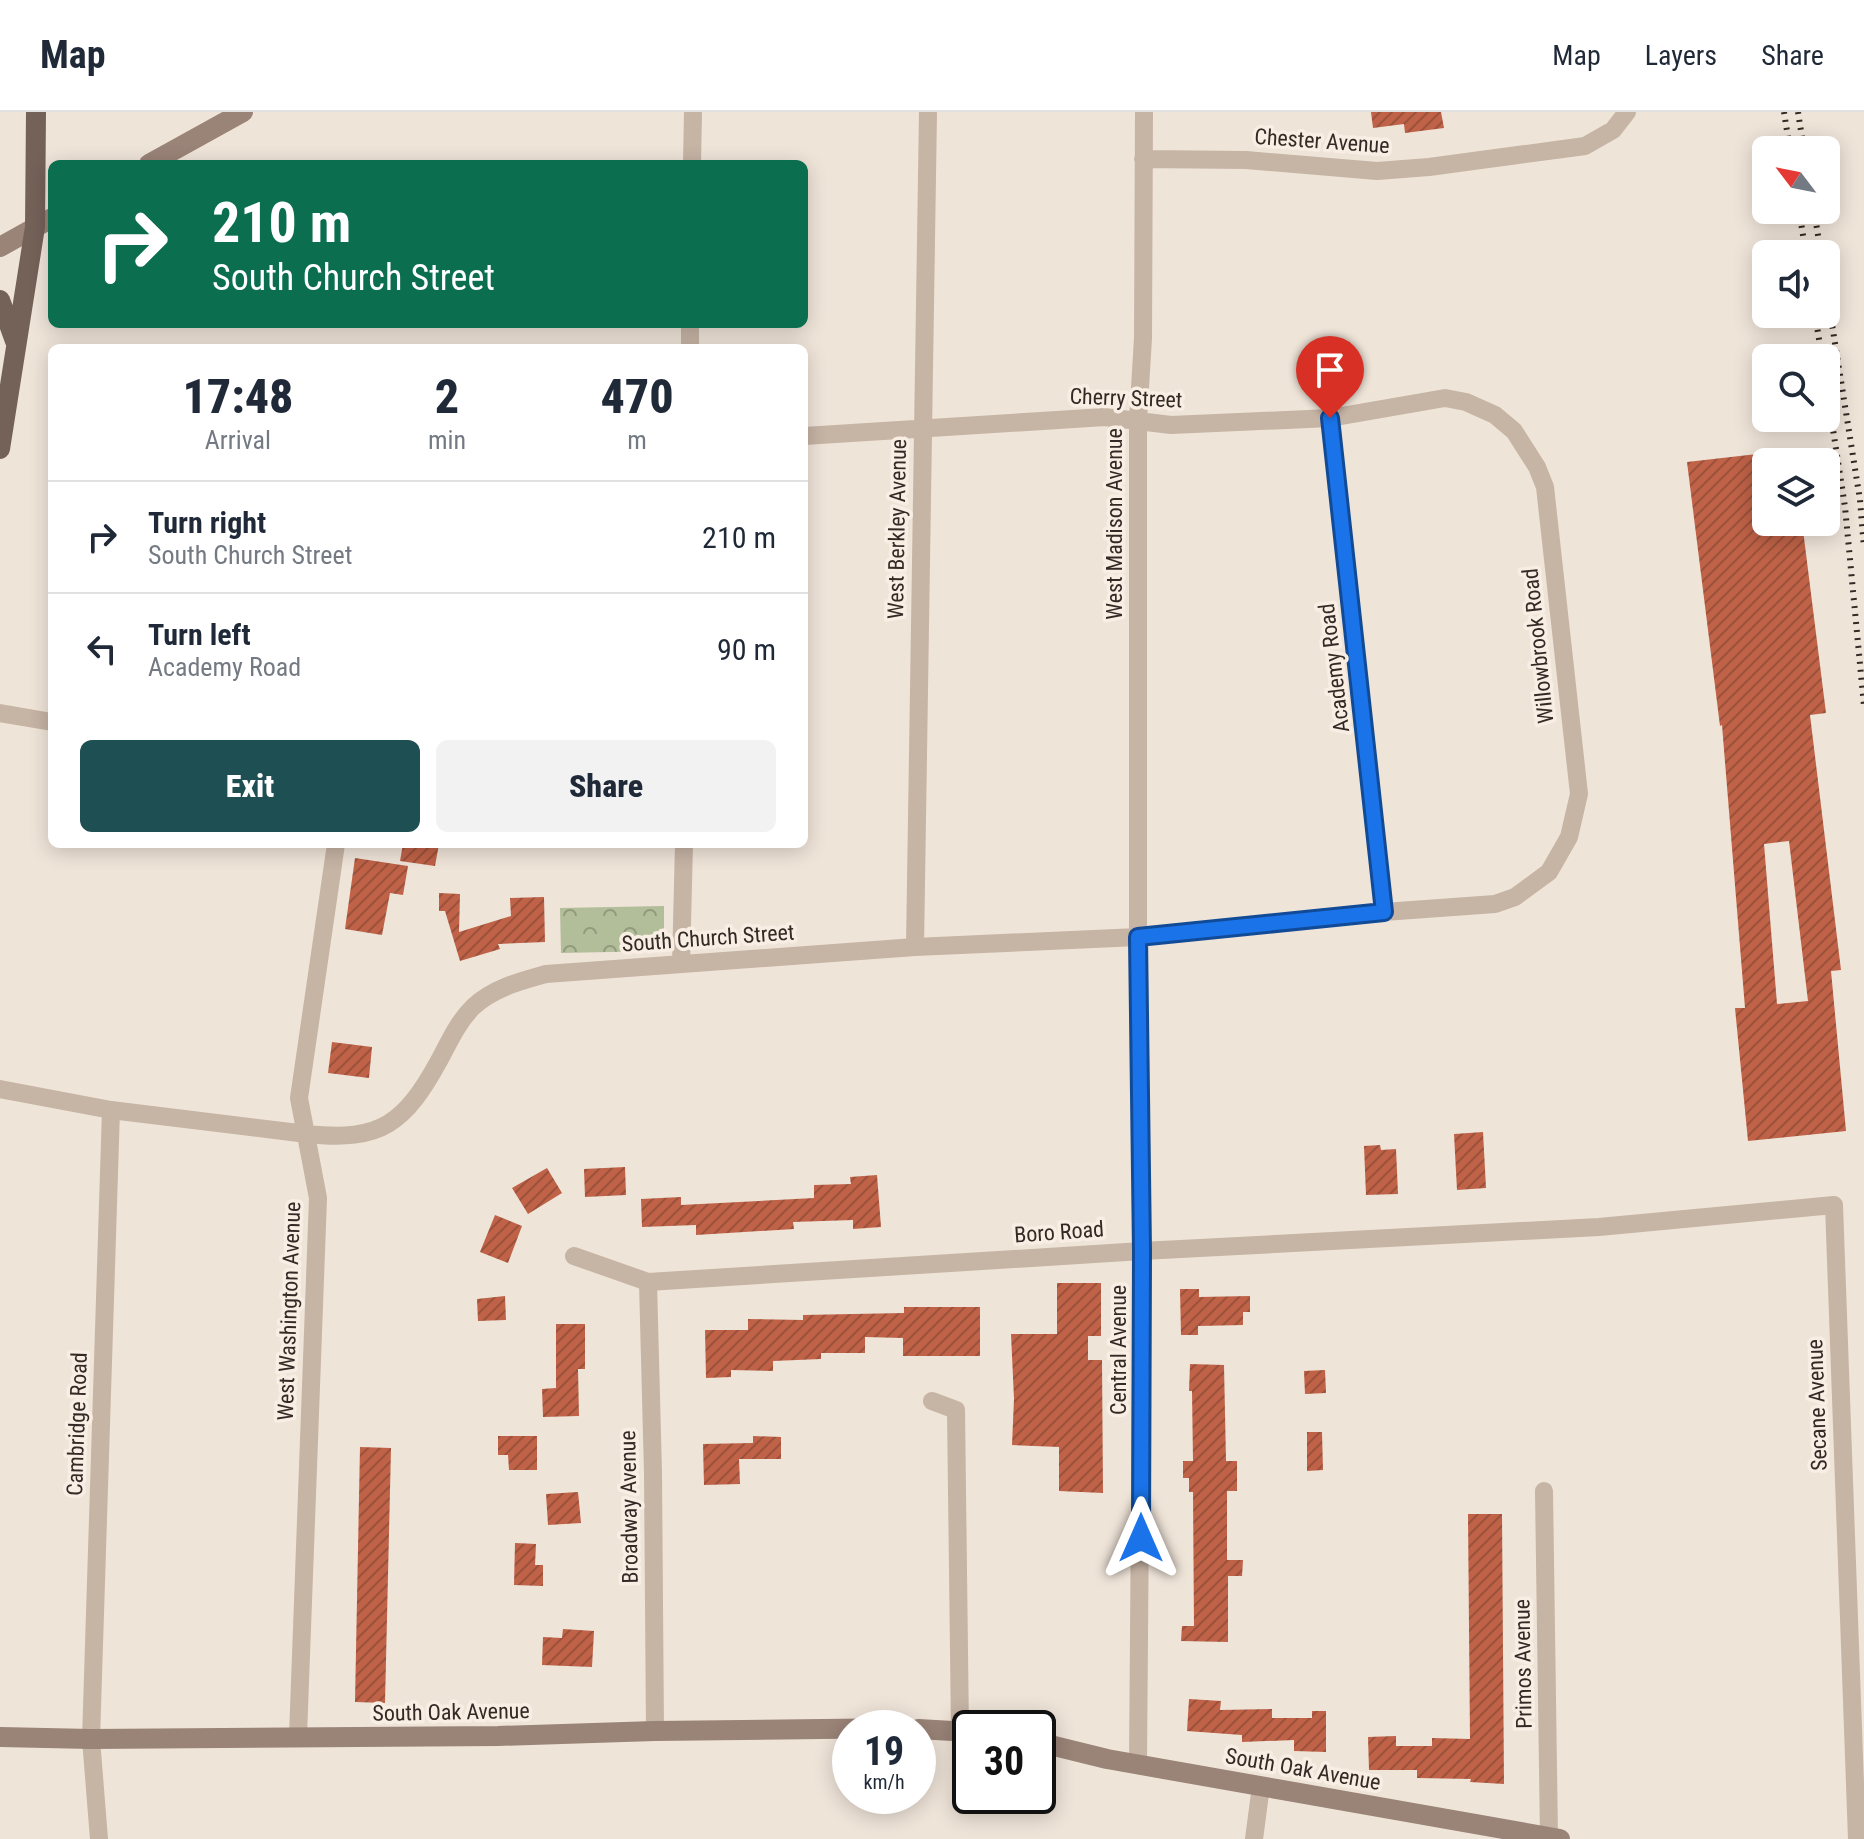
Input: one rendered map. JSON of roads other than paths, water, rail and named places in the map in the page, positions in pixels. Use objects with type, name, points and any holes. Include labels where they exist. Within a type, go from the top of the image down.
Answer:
[{"type":"main road","points":[[0,449],[17,346],[44,222],[36,112]]},
{"type":"main road","points":[[156,160],[243,112]]},
{"type":"main road","points":[[0,247],[44,222]]},
{"type":"main road","points":[[0,300],[17,346]]},
{"type":"main road","name":"South Oak Avenue","points":[[0,1737],[498,1736],[832,1729]]},
{"type":"main road","name":"South Oak Avenue","points":[[1056,1746],[1138,1764],[1554,1838]]},
{"type":"street","points":[[692,160],[693,112]]},
{"type":"street","name":"West Berkley Avenue","points":[[915,947],[928,112]]},
{"type":"street","name":"West Madison Avenue","points":[[1138,937],[1138,421],[1143,338],[1144,112]]},
{"type":"street","name":"Chester Avenue","points":[[1143,159],[1246,160],[1377,171],[1429,167],[1585,146],[1613,130],[1627,112]]},
{"type":"street","name":"Cherry Street","points":[[808,436],[1105,417],[1171,425],[1330,418],[1445,398]]},
{"type":"street","name":"Willowbrook Road","points":[[1445,398],[1466,402],[1495,415],[1514,431],[1537,467],[1545,487],[1579,794],[1569,837],[1549,872],[1515,897],[1495,904]]},
{"type":"street","name":"Academy Road","points":[[1330,418],[1384,912]]},
{"type":"street","points":[[0,713],[48,721]]},
{"type":"street","name":"West Washington Avenue","points":[[298,1736],[318,1198],[299,1098],[335,848]]},
{"type":"street","points":[[681,964],[684,848]]},
{"type":"street","name":"South Church Street","points":[[0,1089],[111,1110],[338,1138],[384,1128],[409,1109],[460,1021],[476,1004],[496,991],[546,974],[915,947],[1138,937],[1495,904]]},
{"type":"street","name":"Central Avenue","points":[[1138,937],[1142,1251],[1138,1764]]},
{"type":"street","name":"Cambridge Road","points":[[99,1839],[91,1739],[111,1110]]},
{"type":"street","name":"Secane Avenue","points":[[1599,1227],[1834,1205],[1857,1839]]},
{"type":"street","name":"Boro Road","points":[[574,1256],[648,1282],[1142,1251],[1599,1227]]},
{"type":"street","name":"Broadway Avenue","points":[[648,1282],[655,1731]]},
{"type":"street","points":[[932,1401],[956,1410],[964,1710]]},
{"type":"street","name":"Primos Avenue","points":[[1544,1491],[1554,1838]]},
{"type":"street","points":[[1254,1839],[1261,1786]]},
{"type":"railway","points":[[1784,112],[1788,136]]},
{"type":"railway","points":[[1798,112],[1802,136]]},
{"type":"railway","points":[[1801,224],[1804,240]]},
{"type":"railway","points":[[1816,224],[1819,240]]},
{"type":"railway","points":[[1817,328],[1820,344]]},
{"type":"railway","points":[[1833,328],[1860,500],[1864,548]]},
{"type":"railway","points":[[1833,432],[1845,507],[1864,706]]}]
